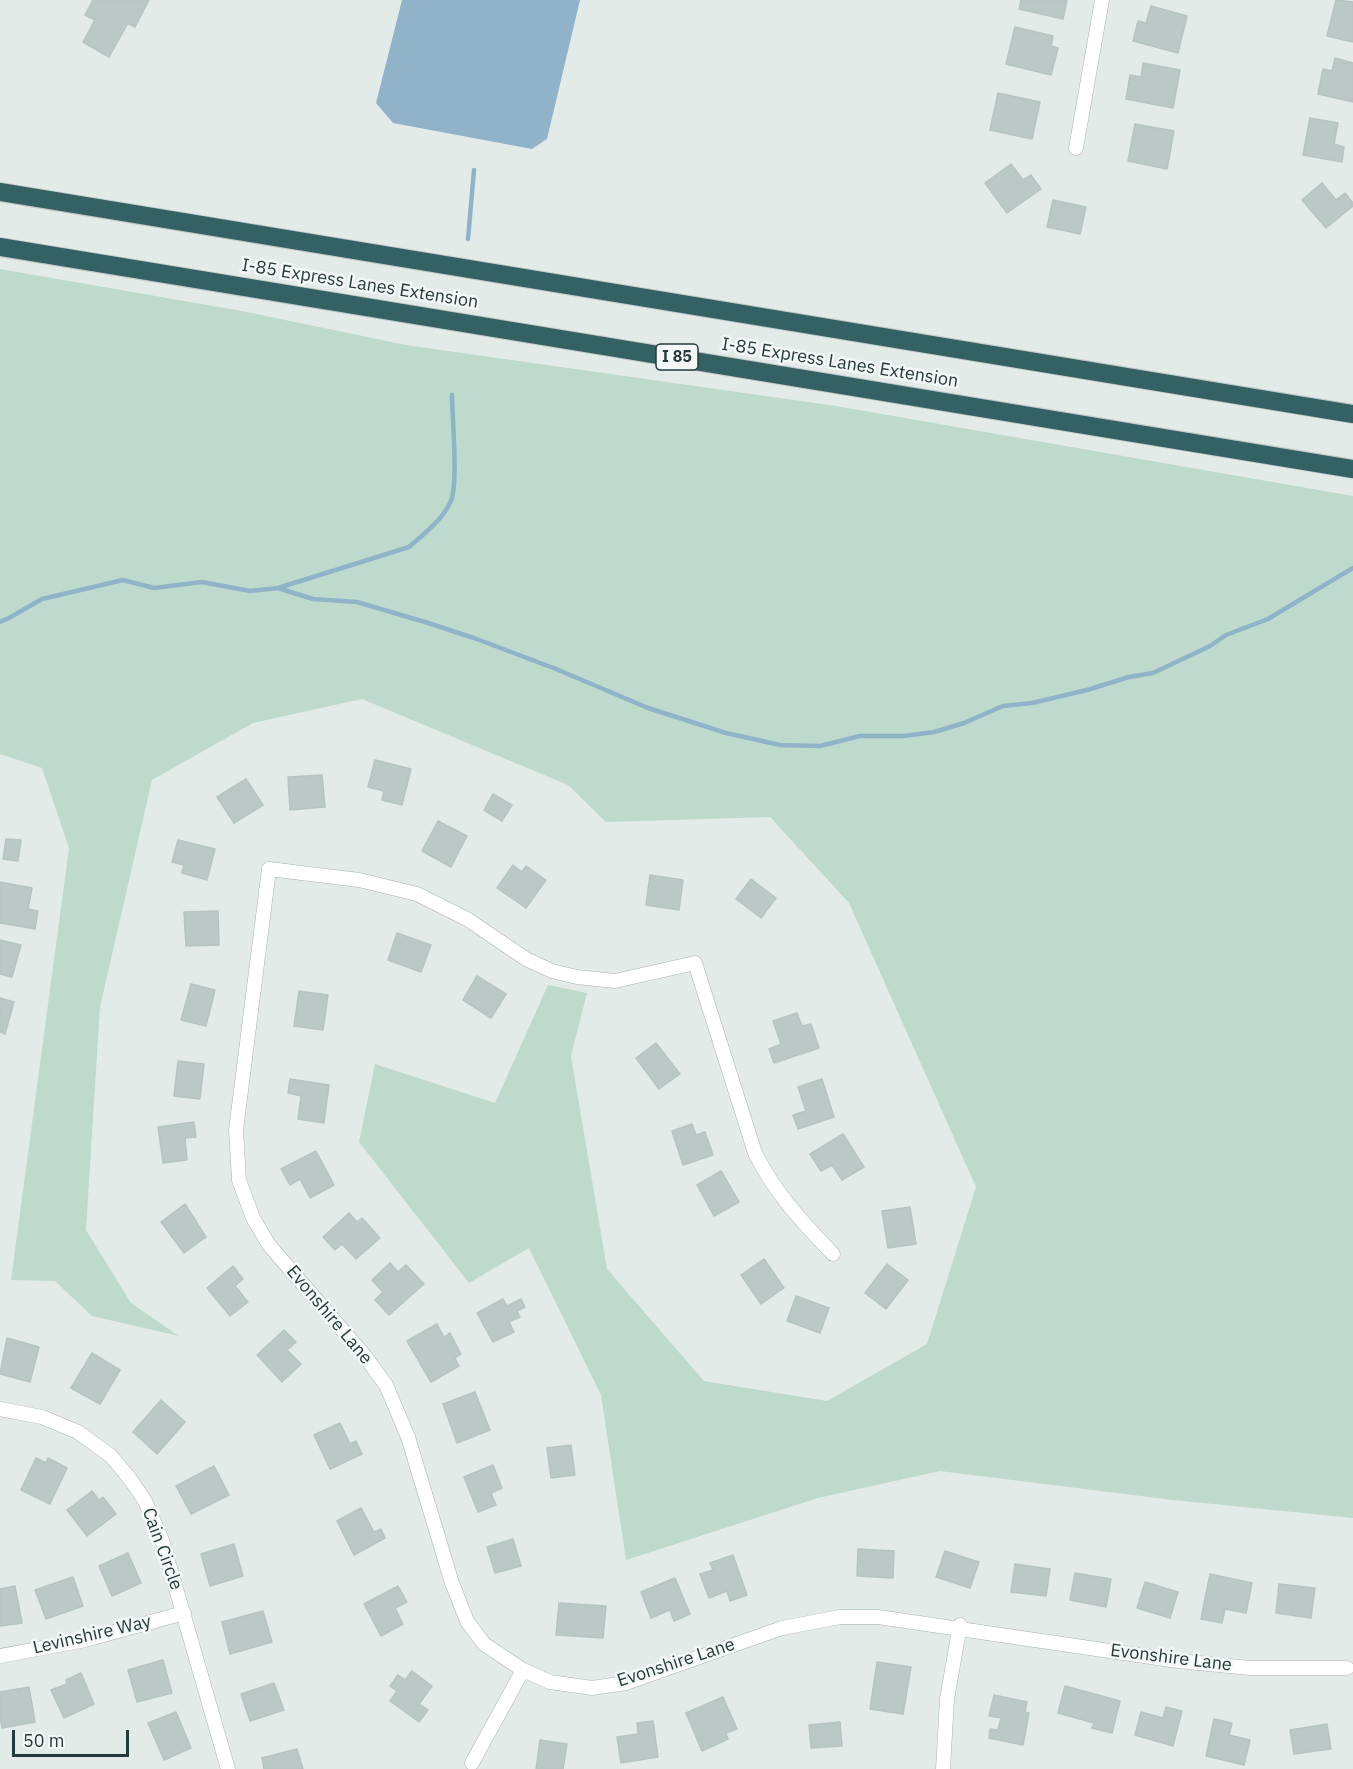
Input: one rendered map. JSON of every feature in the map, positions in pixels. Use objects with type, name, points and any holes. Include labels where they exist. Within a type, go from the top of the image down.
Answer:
[{"type":"highway","name":"I-85 Express Lanes Extension","points":[[0,192],[1353,414]]},
{"type":"highway","name":"I-85 Express Lanes Extension","points":[[0,247],[1353,469]]},
{"type":"street","points":[[1076,148],[1102,0]]},
{"type":"street","name":"Evonshire Lane","points":[[833,1254],[791,1211],[755,1153],[695,963],[615,981],[577,977],[552,971],[526,958],[467,919],[417,894],[359,880],[269,869],[236,1130],[239,1180],[253,1218],[269,1245],[364,1355],[386,1385],[408,1437],[452,1583],[467,1621],[484,1644],[523,1670],[550,1682],[592,1688],[626,1683],[782,1628],[840,1617],[878,1617],[960,1626],[1178,1661],[1250,1668],[1347,1668]]},
{"type":"street","name":"Cain Circle","points":[[0,1409],[42,1417],[78,1432],[111,1456],[145,1501],[162,1540],[228,1769]]},
{"type":"street","name":"Levinshire Way","points":[[0,1656],[85,1640],[184,1613]]},
{"type":"street","points":[[943,1769],[947,1699],[960,1626]]},
{"type":"street","points":[[472,1763],[523,1670]]},
{"type":"green space","points":[[0,269],[242,311],[406,345],[836,406],[1353,496],[1353,1518],[1173,1500],[940,1471],[818,1498],[626,1560],[601,1395],[529,1248],[469,1283],[359,1142],[375,1064],[495,1103],[548,985],[587,993],[571,1056],[607,1269],[704,1381],[827,1401],[927,1344],[976,1187],[849,903],[770,817],[606,822],[568,785],[362,699],[253,723],[152,780],[100,1007],[86,1230],[131,1303],[179,1336],[92,1316],[55,1281],[11,1280],[69,848],[42,768],[0,754]]},
{"type":"water","points":[[402,0],[580,0],[547,139],[532,149],[393,123],[376,103]]},
{"type":"building","points":[[93,0],[149,0],[135,27],[128,23],[109,57],[83,42],[95,20],[85,15]]},
{"type":"building","points":[[1021,0],[1067,0],[1063,19],[1019,9]]},
{"type":"building","points":[[1336,0],[1353,2],[1353,42],[1327,36]]},
{"type":"building","points":[[1151,6],[1187,16],[1178,53],[1133,41],[1138,21],[1146,23]]},
{"type":"building","points":[[1015,27],[1053,36],[1051,46],[1058,48],[1051,75],[1006,64]]},
{"type":"building","points":[[1335,58],[1353,63],[1353,102],[1318,94],[1323,69],[1332,71]]},
{"type":"building","points":[[1143,63],[1180,70],[1173,108],[1126,99],[1130,75],[1141,77]]},
{"type":"building","points":[[998,93],[1040,102],[1032,139],[990,130]]},
{"type":"building","points":[[1310,118],[1338,123],[1334,144],[1344,147],[1342,162],[1303,155]]},
{"type":"building","points":[[1135,124],[1174,131],[1167,169],[1128,161]]},
{"type":"building","points":[[1011,164],[1023,180],[1031,175],[1041,189],[1007,213],[985,183]]},
{"type":"building","points":[[1322,183],[1336,200],[1345,193],[1353,203],[1353,206],[1326,228],[1302,200]]},
{"type":"building","points":[[1053,200],[1086,207],[1080,234],[1047,227]]},
{"type":"building","points":[[375,760],[411,769],[402,805],[382,800],[384,791],[368,787]]},
{"type":"building","points":[[322,775],[325,807],[290,810],[288,777]]},
{"type":"building","points":[[246,779],[263,805],[234,823],[217,797]]},
{"type":"building","points":[[493,794],[512,805],[502,821],[484,810]]},
{"type":"building","points":[[438,821],[467,836],[451,867],[422,851]]},
{"type":"building","points":[[6,839],[21,840],[18,861],[3,859]]},
{"type":"building","points":[[178,840],[215,849],[207,880],[182,873],[184,865],[172,862]]},
{"type":"building","points":[[513,865],[522,872],[526,866],[546,880],[526,908],[497,888]]},
{"type":"building","points":[[650,875],[683,880],[679,910],[646,905]]},
{"type":"building","points":[[751,879],[776,898],[761,918],[736,899]]},
{"type":"building","points":[[0,882],[32,888],[28,909],[38,911],[35,929],[0,923]]},
{"type":"building","points":[[218,911],[219,945],[186,946],[184,912]]},
{"type":"building","points":[[397,933],[431,945],[421,972],[388,960]]},
{"type":"building","points":[[0,940],[21,945],[12,977],[0,974]]},
{"type":"building","points":[[477,976],[506,994],[491,1018],[463,1000]]},
{"type":"building","points":[[191,984],[215,990],[206,1026],[181,1020]]},
{"type":"building","points":[[299,991],[328,995],[323,1030],[294,1026]]},
{"type":"building","points":[[0,998],[14,1002],[5,1034],[0,1032]]},
{"type":"building","points":[[797,1013],[802,1026],[811,1024],[819,1048],[774,1063],[769,1049],[781,1044],[773,1021]]},
{"type":"building","points":[[656,1043],[680,1074],[659,1089],[636,1058]]},
{"type":"building","points":[[178,1061],[204,1064],[200,1099],[174,1096]]},
{"type":"building","points":[[290,1079],[329,1085],[324,1123],[298,1119],[301,1096],[288,1093]]},
{"type":"building","points":[[822,1079],[834,1117],[798,1129],[793,1115],[806,1111],[798,1087]]},
{"type":"building","points":[[194,1122],[196,1137],[185,1138],[187,1160],[163,1163],[158,1127]]},
{"type":"building","points":[[692,1124],[696,1135],[705,1132],[713,1155],[683,1165],[672,1131]]},
{"type":"building","points":[[843,1134],[864,1167],[842,1180],[832,1165],[821,1171],[810,1154]]},
{"type":"building","points":[[316,1151],[334,1185],[310,1198],[300,1179],[290,1185],[281,1169]]},
{"type":"building","points":[[721,1171],[739,1202],[714,1216],[697,1185]]},
{"type":"building","points":[[185,1204],[206,1237],[184,1253],[161,1222]]},
{"type":"building","points":[[910,1207],[916,1244],[888,1248],[882,1211]]},
{"type":"building","points":[[349,1213],[357,1222],[362,1218],[380,1238],[356,1259],[342,1244],[335,1250],[323,1237]]},
{"type":"building","points":[[764,1259],[784,1288],[761,1304],[741,1275]]},
{"type":"building","points":[[390,1263],[398,1272],[406,1265],[424,1284],[389,1315],[375,1300],[383,1292],[372,1280]]},
{"type":"building","points":[[887,1264],[908,1280],[886,1309],[865,1293]]},
{"type":"building","points":[[233,1266],[243,1279],[235,1286],[248,1302],[230,1316],[207,1288]]},
{"type":"building","points":[[796,1296],[829,1308],[820,1333],[787,1321]]},
{"type":"building","points":[[503,1299],[507,1306],[521,1299],[525,1307],[517,1311],[520,1317],[509,1322],[514,1332],[493,1342],[477,1313]]},
{"type":"building","points":[[437,1324],[444,1337],[450,1333],[461,1354],[455,1358],[459,1366],[431,1382],[407,1341]]},
{"type":"building","points":[[284,1330],[296,1342],[287,1350],[301,1364],[282,1382],[257,1355]]},
{"type":"building","points":[[7,1338],[39,1347],[30,1382],[0,1374]]},
{"type":"building","points":[[92,1353],[120,1370],[100,1404],[71,1388]]},
{"type":"building","points":[[475,1392],[490,1430],[457,1443],[443,1404]]},
{"type":"building","points":[[161,1400],[185,1422],[157,1454],[133,1432]]},
{"type":"building","points":[[340,1423],[350,1444],[356,1441],[362,1454],[330,1469],[314,1435]]},
{"type":"building","points":[[571,1445],[575,1475],[551,1478],[547,1448]]},
{"type":"building","points":[[36,1458],[46,1463],[48,1458],[67,1468],[50,1504],[21,1490]]},
{"type":"building","points":[[493,1465],[502,1488],[491,1493],[496,1505],[478,1512],[464,1477]]},
{"type":"building","points":[[214,1466],[229,1495],[191,1514],[176,1486]]},
{"type":"building","points":[[92,1491],[99,1500],[103,1497],[116,1514],[87,1536],[67,1510]]},
{"type":"building","points":[[361,1508],[374,1532],[381,1529],[385,1538],[354,1555],[337,1521]]},
{"type":"building","points":[[513,1539],[521,1566],[495,1573],[487,1547]]},
{"type":"building","points":[[234,1544],[243,1576],[210,1586],[201,1554]]},
{"type":"building","points":[[858,1549],[894,1551],[893,1578],[857,1576]]},
{"type":"building","points":[[945,1551],[979,1562],[970,1588],[936,1577]]},
{"type":"building","points":[[128,1553],[141,1583],[112,1596],[99,1566]]},
{"type":"building","points":[[733,1555],[747,1595],[730,1601],[727,1591],[709,1598],[700,1574],[713,1570],[710,1563]]},
{"type":"building","points":[[1015,1564],[1050,1569],[1046,1596],[1011,1592]]},
{"type":"building","points":[[1075,1573],[1111,1579],[1106,1607],[1070,1600]]},
{"type":"building","points":[[1210,1574],[1252,1583],[1246,1613],[1225,1609],[1222,1623],[1201,1619]]},
{"type":"building","points":[[73,1577],[83,1606],[46,1619],[35,1590]]},
{"type":"building","points":[[675,1578],[690,1614],[674,1621],[670,1610],[651,1618],[641,1592]]},
{"type":"building","points":[[1145,1582],[1178,1592],[1170,1618],[1137,1608]]},
{"type":"building","points":[[1279,1584],[1315,1588],[1311,1618],[1276,1613]]},
{"type":"building","points":[[15,1586],[22,1623],[0,1626],[0,1589]]},
{"type":"building","points":[[398,1586],[407,1602],[395,1608],[403,1624],[381,1636],[364,1604]]},
{"type":"building","points":[[559,1603],[606,1606],[603,1638],[556,1635]]},
{"type":"building","points":[[263,1611],[272,1642],[230,1654],[222,1622]]},
{"type":"building","points":[[163,1660],[172,1693],[137,1702],[128,1670]]},
{"type":"building","points":[[877,1662],[911,1667],[903,1714],[870,1709]]},
{"type":"building","points":[[412,1671],[432,1686],[419,1704],[428,1710],[419,1722],[390,1701],[397,1691],[390,1686],[398,1675],[405,1680]]},
{"type":"building","points":[[81,1673],[94,1704],[64,1718],[51,1690],[67,1684],[66,1680]]},
{"type":"building","points":[[274,1683],[284,1710],[250,1721],[241,1694]]},
{"type":"building","points":[[1065,1686],[1120,1701],[1112,1733],[1092,1728],[1094,1723],[1058,1713]]},
{"type":"building","points":[[29,1687],[35,1722],[2,1728],[0,1692]]},
{"type":"building","points":[[994,1695],[1027,1702],[1025,1712],[1029,1713],[1023,1745],[989,1738],[990,1729],[998,1730],[1001,1718],[989,1716]]},
{"type":"building","points":[[723,1697],[737,1729],[726,1733],[728,1739],[702,1751],[686,1713]]},
{"type":"building","points":[[1166,1707],[1182,1711],[1173,1746],[1135,1735],[1141,1712],[1163,1718]]},
{"type":"building","points":[[176,1712],[191,1748],[164,1760],[148,1723]]},
{"type":"building","points":[[1214,1719],[1232,1723],[1229,1735],[1250,1740],[1244,1765],[1206,1756]]},
{"type":"building","points":[[653,1721],[658,1757],[621,1763],[617,1737],[638,1734],[637,1723]]},
{"type":"building","points":[[840,1722],[842,1746],[811,1748],[809,1725]]},
{"type":"building","points":[[1327,1724],[1331,1749],[1294,1754],[1290,1730]]},
{"type":"building","points":[[540,1740],[567,1744],[563,1769],[536,1769]]},
{"type":"building","points":[[297,1749],[303,1769],[264,1769],[262,1758]]},
{"type":"waterway","points":[[468,239],[474,170]]},
{"type":"waterway","points":[[0,622],[42,599],[123,580],[154,588],[202,582],[250,591],[278,588],[409,547],[442,516],[453,495],[455,468],[452,395]]},
{"type":"waterway","points":[[278,588],[313,599],[357,602],[425,622],[556,669],[648,708],[726,733],[780,745],[820,746],[860,736],[904,736],[934,732],[964,723],[1003,706],[1032,703],[1129,677],[1153,673],[1210,646],[1226,635],[1268,619],[1353,568]]}]
